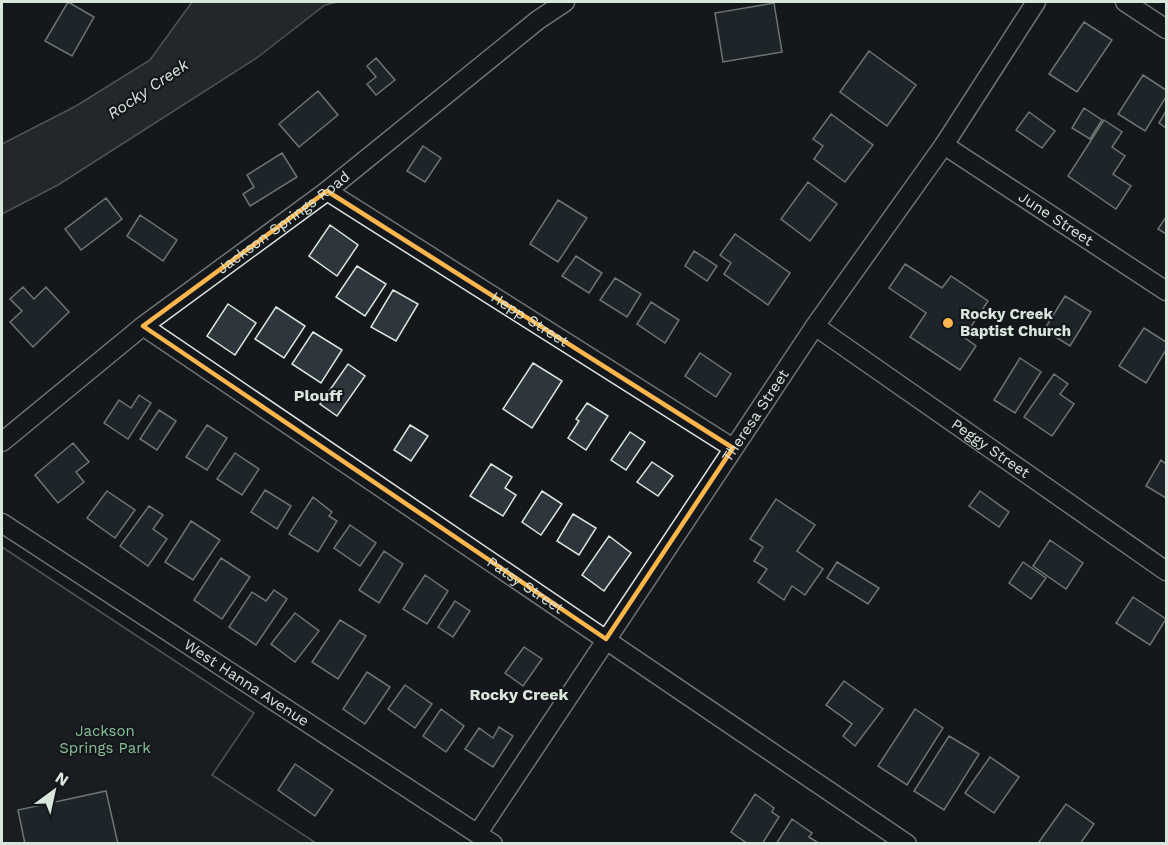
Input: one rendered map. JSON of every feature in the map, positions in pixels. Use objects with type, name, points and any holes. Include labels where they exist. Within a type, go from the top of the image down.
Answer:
[{"type":"street","name":"Jackson Springs Road","points":[[2,442],[143,326],[327,191],[538,20],[565,2]]},
{"type":"street","name":"Theresa Street","points":[[486,838],[606,639],[815,326],[944,145],[1036,2]]},
{"type":"street","points":[[1125,2],[1167,28]]},
{"type":"street","name":"June Street","points":[[944,145],[1167,291]]},
{"type":"street","name":"Hepp Street","points":[[327,191],[733,448]]},
{"type":"street","name":"Patsy Street","points":[[143,326],[907,843]]},
{"type":"street","name":"Peggy Street","points":[[815,326],[1167,571]]},
{"type":"street","name":"West Hanna Avenue","points":[[2,523],[486,838]]},
{"type":"highlighted area","points":[[327,191],[733,448],[606,639],[143,326]]},
{"type":"green space","name":"Jackson Springs Park","points":[[2,547],[254,713],[212,775],[316,843],[2,843]]},
{"type":"water","points":[[192,2],[338,2],[325,5],[258,57],[58,185],[2,214],[2,144],[76,106],[150,60]]},
{"type":"building","points":[[68,2],[94,17],[72,56],[45,41]]},
{"type":"building","points":[[774,3],[782,52],[723,62],[715,13]]},
{"type":"building","points":[[1084,22],[1112,40],[1077,92],[1049,74]]},
{"type":"building","points":[[869,51],[916,85],[887,126],[840,92]]},
{"type":"building","points":[[376,58],[395,80],[376,95],[367,84],[376,77],[367,66]]},
{"type":"building","points":[[1143,75],[1166,90],[1166,97],[1145,131],[1118,114]]},
{"type":"building","points":[[318,91],[338,115],[299,147],[279,124]]},
{"type":"building","points":[[1084,108],[1102,120],[1090,139],[1072,128]]},
{"type":"building","points":[[1166,111],[1166,128],[1159,123]]},
{"type":"building","points":[[1029,112],[1055,131],[1042,148],[1016,130]]},
{"type":"building","points":[[831,114],[873,145],[845,182],[814,159],[823,146],[813,139]]},
{"type":"building","points":[[1104,120],[1122,132],[1112,147],[1125,156],[1113,174],[1131,186],[1116,209],[1068,176]]},
{"type":"building","points":[[423,146],[441,158],[425,182],[407,171]]},
{"type":"building","points":[[282,153],[297,177],[250,206],[243,194],[254,187],[247,175]]},
{"type":"building","points":[[808,182],[837,204],[810,241],[781,219]]},
{"type":"building","points":[[106,198],[122,219],[81,250],[65,229]]},
{"type":"building","points":[[558,200],[587,218],[558,262],[530,244]]},
{"type":"building","points":[[140,215],[177,240],[163,261],[127,236]]},
{"type":"building","points":[[1166,217],[1166,234],[1158,229]]},
{"type":"building","points":[[330,225],[358,245],[337,276],[309,256]]},
{"type":"building","points":[[735,234],[790,273],[768,305],[724,274],[731,263],[720,255]]},
{"type":"building","points":[[694,251],[717,266],[707,281],[685,266]]},
{"type":"building","points":[[576,256],[602,273],[589,293],[562,276]]},
{"type":"building","points":[[905,264],[942,288],[951,276],[988,301],[964,337],[976,346],[960,370],[910,337],[926,313],[889,288]]},
{"type":"building","points":[[357,266],[386,284],[365,316],[336,297]]},
{"type":"building","points":[[615,278],[641,294],[627,317],[600,300]]},
{"type":"building","points":[[23,287],[34,299],[46,287],[69,312],[33,347],[10,322],[22,311],[10,299]]},
{"type":"building","points":[[393,290],[418,304],[396,341],[371,327]]},
{"type":"building","points":[[1065,296],[1091,312],[1070,346],[1044,330]]},
{"type":"building","points":[[651,302],[679,320],[665,343],[637,324]]},
{"type":"building","points":[[228,304],[256,323],[235,355],[207,336]]},
{"type":"building","points":[[276,307],[305,326],[284,358],[255,339]]},
{"type":"building","points":[[1144,328],[1166,342],[1166,350],[1146,383],[1119,366]]},
{"type":"building","points":[[313,332],[342,350],[321,383],[292,364]]},
{"type":"building","points":[[700,353],[731,374],[716,397],[685,376]]},
{"type":"building","points":[[1020,358],[1041,372],[1015,413],[994,400]]},
{"type":"building","points":[[533,363],[562,381],[532,428],[503,409]]},
{"type":"building","points":[[348,364],[365,376],[337,416],[320,404]]},
{"type":"building","points":[[1054,374],[1068,384],[1060,394],[1074,404],[1052,436],[1024,417]]},
{"type":"building","points":[[139,395],[151,403],[128,439],[104,423],[119,400],[131,408]]},
{"type":"building","points":[[587,403],[608,416],[586,450],[568,438],[579,421],[576,419]]},
{"type":"building","points":[[159,410],[176,421],[157,450],[140,439]]},
{"type":"building","points":[[207,425],[227,438],[207,470],[186,457]]},
{"type":"building","points":[[410,425],[428,436],[411,461],[394,450]]},
{"type":"building","points":[[630,432],[645,442],[626,470],[611,460]]},
{"type":"building","points":[[73,443],[89,462],[76,472],[84,482],[58,503],[35,475]]},
{"type":"building","points":[[235,453],[259,469],[242,495],[217,479]]},
{"type":"building","points":[[1161,460],[1166,464],[1166,498],[1146,486]]},
{"type":"building","points":[[652,462],[673,476],[658,496],[637,482]]},
{"type":"building","points":[[491,464],[512,477],[505,488],[516,495],[503,516],[470,496]]},
{"type":"building","points":[[265,490],[291,506],[277,529],[251,512]]},
{"type":"building","points":[[107,491],[135,510],[115,538],[87,518]]},
{"type":"building","points":[[542,491],[562,504],[541,535],[522,522]]},
{"type":"building","points":[[980,491],[1009,512],[999,527],[969,506]]},
{"type":"building","points":[[313,497],[332,512],[329,516],[337,521],[318,552],[289,534]]},
{"type":"building","points":[[776,499],[815,525],[797,551],[823,569],[805,595],[792,586],[784,600],[758,582],[767,569],[754,561],[763,547],[750,539]]},
{"type":"building","points":[[149,506],[163,515],[153,529],[167,539],[148,566],[120,546]]},
{"type":"building","points":[[573,514],[596,528],[579,555],[557,541]]},
{"type":"building","points":[[191,521],[220,540],[193,580],[165,562]]},
{"type":"building","points":[[350,525],[376,543],[360,566],[334,548]]},
{"type":"building","points":[[609,536],[631,553],[604,591],[582,575]]},
{"type":"building","points":[[1050,540],[1083,563],[1066,589],[1033,566]]},
{"type":"building","points":[[384,551],[403,564],[379,603],[359,590]]},
{"type":"building","points":[[221,558],[250,577],[222,619],[194,600]]},
{"type":"building","points":[[837,562],[879,588],[868,604],[827,578]]},
{"type":"building","points":[[1023,562],[1046,578],[1031,599],[1009,583]]},
{"type":"building","points":[[425,575],[448,591],[427,624],[403,609]]},
{"type":"building","points":[[274,590],[287,599],[256,645],[229,627],[252,592],[266,601]]},
{"type":"building","points":[[1133,597],[1166,619],[1150,645],[1116,623]]},
{"type":"building","points":[[455,601],[470,611],[453,637],[438,627]]},
{"type":"building","points":[[295,613],[319,631],[295,662],[271,644]]},
{"type":"building","points":[[340,620],[366,636],[338,679],[312,662]]},
{"type":"building","points":[[524,647],[542,659],[523,686],[505,673]]},
{"type":"building","points":[[367,672],[390,687],[365,724],[343,709]]},
{"type":"building","points":[[844,681],[883,709],[855,746],[843,736],[852,724],[826,705]]},
{"type":"building","points":[[405,685],[432,704],[415,728],[388,709]]},
{"type":"building","points":[[441,709],[464,726],[446,752],[423,736]]},
{"type":"building","points":[[915,709],[943,728],[907,785],[878,766]]},
{"type":"building","points":[[499,727],[513,736],[493,767],[465,749],[479,728],[493,738]]},
{"type":"building","points":[[949,736],[979,754],[944,810],[914,791]]},
{"type":"building","points":[[990,757],[1019,777],[994,813],[965,793]]},
{"type":"building","points":[[295,764],[333,790],[315,816],[278,790]]},
{"type":"building","points":[[106,791],[118,844],[25,844],[18,810]]},
{"type":"building","points":[[755,794],[774,808],[772,812],[779,817],[762,844],[748,844],[731,832]]},
{"type":"building","points":[[1066,804],[1094,824],[1080,844],[1041,844],[1039,842]]},
{"type":"building","points":[[792,819],[812,833],[809,837],[817,842],[816,844],[776,844]]},
{"type":"place","name":"Rocky Creek Baptist Church","points":[[948,323]]},
{"type":"district","name":"Plouff","points":[[318,395]]},
{"type":"district","name":"Rocky Creek","points":[[519,694]]}]
